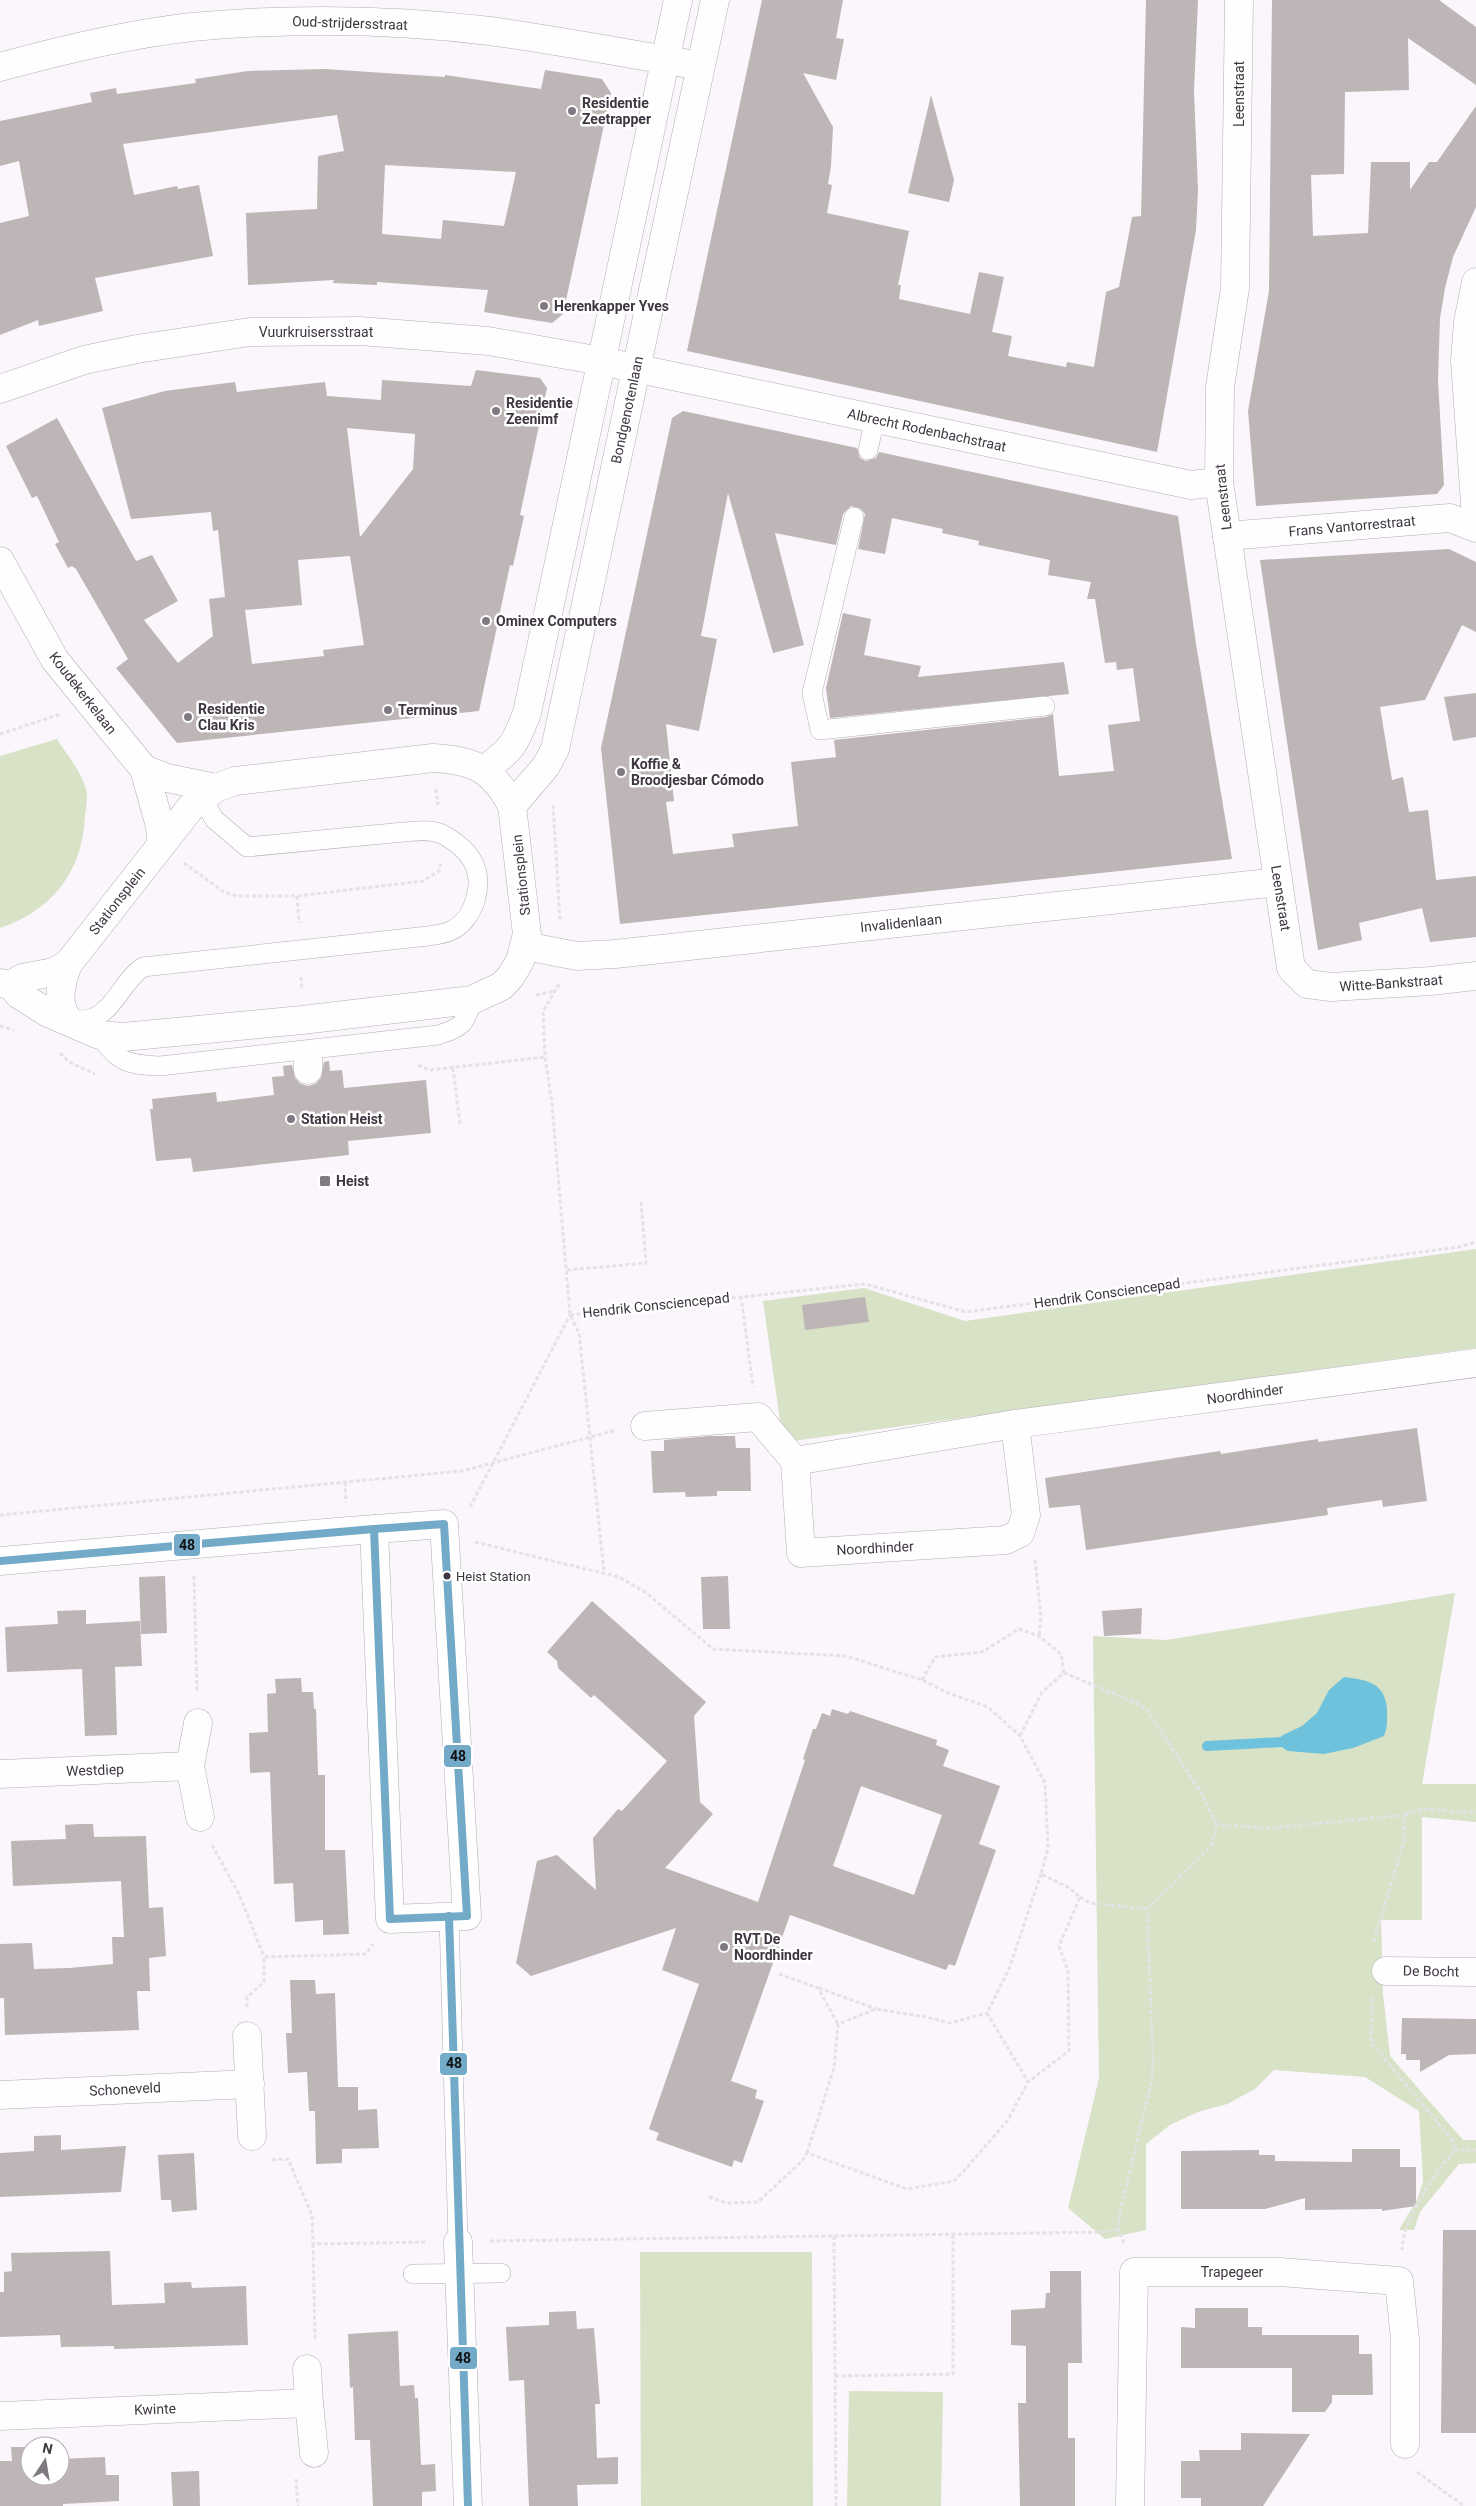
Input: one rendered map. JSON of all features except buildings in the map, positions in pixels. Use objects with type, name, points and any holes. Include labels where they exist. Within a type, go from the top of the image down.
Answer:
[{"type":"street","points":[[209,792],[253,778],[433,758],[453,759],[485,769],[509,750],[519,737],[527,713],[678,0]]},
{"type":"street","name":"Bondgenotenlaan","points":[[512,806],[546,766],[555,749],[715,0]]},
{"type":"street","name":"Leenstraat","points":[[1239,0],[1235,288],[1220,387],[1220,482],[1291,968],[1307,984]]},
{"type":"street","name":"Oud-strijdersstraat","points":[[0,67],[117,40],[191,27],[284,21],[400,23],[490,31],[701,66]]},
{"type":"street","points":[[1476,282],[1468,322],[1465,361],[1476,518]]},
{"type":"street","name":"Vuurkruisersstraat","points":[[0,389],[84,360],[137,349],[250,332],[306,330],[360,330],[488,341],[602,360],[636,369]]},
{"type":"street","name":"Albrecht Rodenbachstraat","points":[[636,369],[1191,485],[1220,482]]},
{"type":"street","name":"Frans Vantorrestraat","points":[[1227,536],[1450,518],[1476,528]]},
{"type":"street","name":"Koudekerkelaan","points":[[0,561],[55,660],[90,705],[144,768],[160,826],[161,845]]},
{"type":"street","name":"Koudekerkelaan","points":[[144,768],[209,792]]},
{"type":"street","name":"Stationsplein","points":[[209,792],[191,807],[68,964],[61,982],[60,999],[63,1014],[69,1021],[99,1034],[123,1037],[472,1000],[502,986],[520,962],[525,946],[527,934],[525,908],[512,806],[505,791],[485,769]]},
{"type":"street","name":"Invalidenlaan","points":[[525,946],[577,956],[614,954],[1278,882]]},
{"type":"street","points":[[68,964],[54,972],[22,978],[6,984],[48,1013],[69,1021]]},
{"type":"street","name":"Witte-Bankstraat","points":[[1307,984],[1331,987],[1431,981],[1476,976]]},
{"type":"street","name":"Noordhinder","points":[[1015,1424],[1026,1515],[1020,1533],[1006,1540],[800,1553],[795,1461],[1015,1424],[1476,1363]]},
{"type":"street","points":[[644,1426],[758,1417],[795,1461]]},
{"type":"street","points":[[0,1561],[374,1529],[444,1532],[466,1916],[390,1919],[374,1529]]},
{"type":"street","points":[[198,1723],[190,1766],[200,1817]]},
{"type":"street","name":"Westdiep","points":[[0,1774],[190,1766]]},
{"type":"street","name":"De Bocht","points":[[1377,1971],[1476,1972]]},
{"type":"street","points":[[247,2036],[252,2136]]},
{"type":"street","name":"Schoneveld","points":[[0,2095],[250,2084]]},
{"type":"street","points":[[468,2506],[459,2274],[470,2242]]},
{"type":"street","points":[[1130,2506],[1134,2272]]},
{"type":"street","name":"Trapegeer","points":[[1134,2272],[1279,2272],[1399,2281]]},
{"type":"street","points":[[1399,2281],[1405,2339],[1405,2444]]},
{"type":"street","points":[[307,2370],[314,2453]]},
{"type":"street","name":"Kwinte","points":[[0,2416],[310,2402]]},
{"type":"lane","points":[[868,450],[875,419]]},
{"type":"lane","points":[[854,517],[812,693],[820,730],[1045,706]]},
{"type":"lane","points":[[69,1021],[94,1018],[108,1006],[135,972],[143,967],[450,932],[469,915],[476,900],[478,886],[473,862],[454,842],[441,834],[425,830],[247,847],[214,819],[209,792]]},
{"type":"lane","points":[[449,1916],[470,2242]]},
{"type":"lane","points":[[413,2274],[502,2274]]},
{"type":"path","points":[[0,734],[90,705]]},
{"type":"path","points":[[554,991],[543,1011],[545,1057],[552,1104],[570,1315],[579,1333],[604,1572]]},
{"type":"path","points":[[453,1068],[460,1124]]},
{"type":"path","points":[[567,1270],[646,1264],[641,1202]]},
{"type":"path","name":"Hendrik Consciencepad","points":[[570,1315],[865,1284],[966,1312],[1449,1248],[1476,1242]]},
{"type":"path","name":"Hendrik Consciencepad","points":[[741,1296],[758,1417]]},
{"type":"path","points":[[444,1532],[465,1515],[494,1464],[570,1315]]},
{"type":"path","points":[[0,1515],[462,1471],[494,1464],[589,1437],[644,1426]]},
{"type":"path","points":[[444,1532],[468,1540],[620,1577],[645,1592],[713,1649],[846,1656],[922,1680],[948,1693],[988,1707],[1020,1736],[1045,1782],[1048,1850],[1009,1970],[987,2013],[950,2023],[926,2016],[876,2009],[779,1974]]},
{"type":"path","points":[[194,1545],[198,1723]]},
{"type":"path","points":[[1038,1589],[1041,1617],[1039,1636]]},
{"type":"path","points":[[922,1680],[935,1657],[982,1652],[1019,1629],[1039,1636],[1061,1654],[1064,1673]]},
{"type":"path","points":[[1020,1736],[1042,1692],[1064,1673]]},
{"type":"path","points":[[1064,1673],[1141,1704],[1147,1710],[1202,1794],[1217,1825],[1210,1846],[1147,1909],[1153,2061],[1152,2080],[1118,2229],[1134,2272]]},
{"type":"path","points":[[1217,1825],[1269,1828],[1405,1814],[1424,1808],[1476,1813]]},
{"type":"path","points":[[1399,2281],[1403,2236],[1417,2202],[1454,2150],[1452,2140],[1371,2042],[1377,1971],[1378,1924],[1404,1841],[1405,1814]]},
{"type":"path","points":[[200,1817],[214,1850],[239,1894],[264,1957],[264,1982],[247,1997],[247,2036]]},
{"type":"path","points":[[1041,1874],[1068,1887],[1080,1898],[1090,1903],[1147,1909]]},
{"type":"path","points":[[807,2153],[907,2189],[954,2181],[1008,2120],[1028,2082],[1069,2051],[1068,1971],[1059,1946],[1080,1898]]},
{"type":"path","points":[[264,1957],[366,1954],[390,1919]]},
{"type":"path","points":[[709,2197],[727,2203],[758,2202],[802,2161],[807,2153],[834,2068],[838,2024],[818,1988]]},
{"type":"path","points":[[838,2024],[876,2009]]},
{"type":"path","points":[[987,2013],[1028,2082]]},
{"type":"path","points":[[252,2136],[254,2150],[266,2160],[288,2159],[312,2215],[315,2345],[307,2370]]},
{"type":"path","points":[[1454,2150],[1476,2150]]},
{"type":"path","points":[[470,2242],[1104,2232],[1118,2229]]},
{"type":"path","points":[[835,2376],[953,2374],[953,2234]]},
{"type":"path","points":[[834,2236],[836,2506]]},
{"type":"path","points":[[313,2244],[431,2242]]},
{"type":"path","points":[[1405,2444],[1414,2468],[1428,2482],[1464,2506]]},
{"type":"green space","points":[[57,739],[77,769],[87,792],[83,836],[78,855],[71,871],[49,899],[35,911],[0,928],[0,756]]},
{"type":"green space","points":[[1476,1249],[1476,1348],[793,1441],[781,1428],[763,1301],[864,1288],[965,1321]]},
{"type":"green space","points":[[1455,1593],[1422,1784],[1476,1784],[1476,1822],[1422,1817],[1422,1920],[1381,1920],[1383,1994],[1390,2056],[1463,2140],[1476,2140],[1476,2163],[1459,2164],[1420,2212],[1414,2230],[1399,2230],[1418,2198],[1423,2181],[1419,2111],[1365,2077],[1274,2070],[1255,2089],[1227,2104],[1198,2112],[1170,2125],[1146,2144],[1146,2230],[1105,2239],[1068,2208],[1099,2078],[1093,1636],[1166,1640]]},
{"type":"green space","points":[[640,2252],[812,2252],[813,2506],[641,2506]]},
{"type":"green space","points":[[849,2391],[943,2392],[941,2506],[847,2506]]},
{"type":"water","points":[[1344,1677],[1367,1681],[1382,1693],[1387,1708],[1387,1726],[1384,1736],[1353,1748],[1324,1754],[1288,1751],[1283,1748],[1281,1736],[1302,1726],[1317,1713],[1329,1690]]},
{"type":"waterway","points":[[1207,1746],[1283,1742]]},
{"type":"transit line","name":"48","points":[[444,1524],[467,1916],[390,1919],[374,1529],[444,1524]]},
{"type":"transit line","name":"48","points":[[0,1561],[374,1529]]},
{"type":"transit line","name":"48","points":[[449,1916],[468,2506]]},
{"type":"place","name":"Residentie Zeetrapper","points":[[572,111]]},
{"type":"place","name":"Herenkapper Yves","points":[[544,306]]},
{"type":"place","name":"Residentie Zeenimf","points":[[496,411]]},
{"type":"place","name":"Ominex Computers","points":[[486,621]]},
{"type":"place","name":"Terminus","points":[[388,710]]},
{"type":"place","name":"Residentie Clau Kris","points":[[188,717]]},
{"type":"place","name":"Koffie & Broodjesbar Cómodo","points":[[621,772]]},
{"type":"place","name":"Station Heist","points":[[291,1119]]},
{"type":"place","name":"Heist","points":[[325,1181]]},
{"type":"place","name":"Heist Station","points":[[447,1576]]},
{"type":"place","name":"RVT De Noordhinder","points":[[724,1947]]}]
